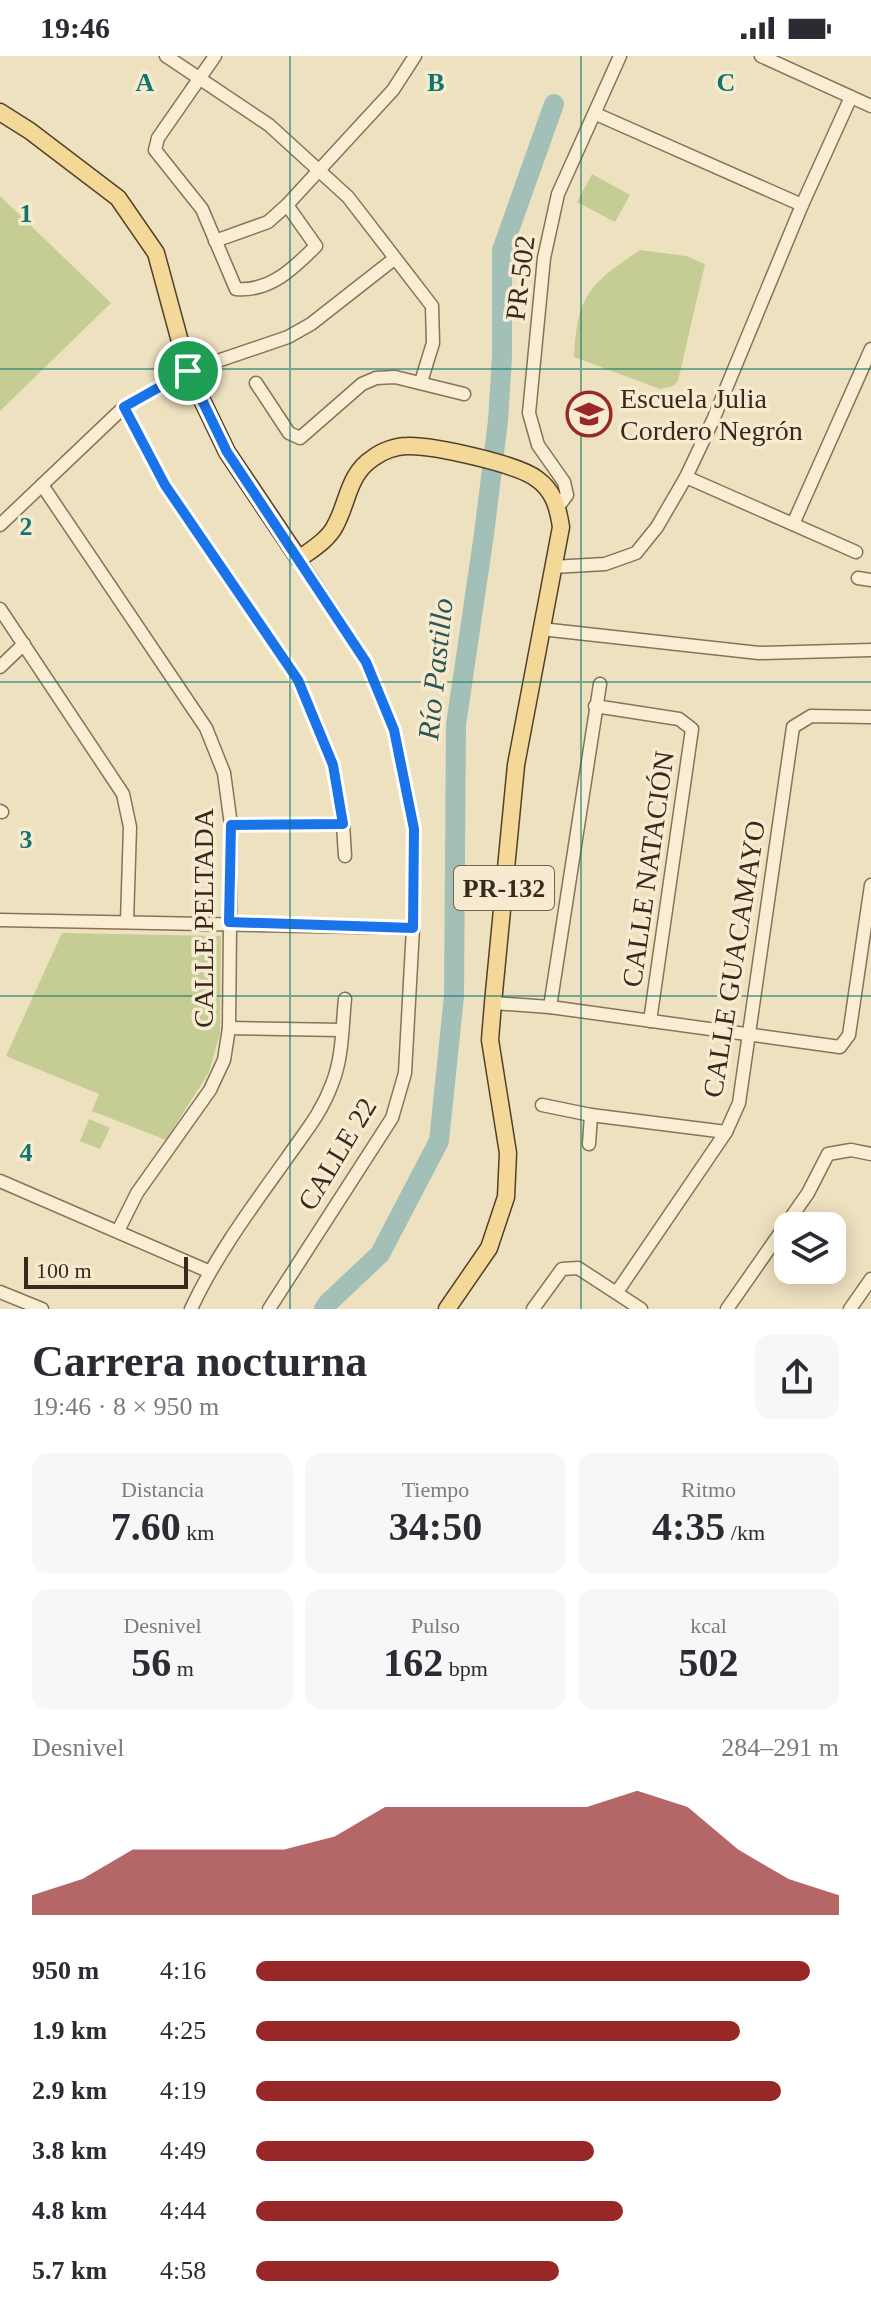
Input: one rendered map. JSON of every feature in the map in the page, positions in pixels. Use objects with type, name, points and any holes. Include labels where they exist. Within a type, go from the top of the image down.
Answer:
[{"type":"main road","points":[[0,112],[118,198],[156,253],[188,371],[227,452],[299,559],[335,527],[346,494],[359,471],[372,458],[404,446],[424,447],[522,470],[538,479],[558,507]]},
{"type":"main road","name":"PR-132","points":[[453,1307],[489,1248],[506,1197],[508,1153],[490,1040],[516,765],[561,527],[558,507]]},
{"type":"street","points":[[166,56],[269,125],[348,197],[432,306],[433,343],[421,382]]},
{"type":"street","points":[[215,56],[158,138],[155,150],[202,209],[236,289],[249,290],[287,275],[316,246],[287,205]]},
{"type":"street","points":[[215,241],[268,222],[287,205],[393,90],[415,56]]},
{"type":"street","name":"PR-502","points":[[558,507],[567,495],[564,482],[538,445],[529,413],[542,274],[558,194],[620,56]]},
{"type":"street","points":[[761,56],[871,106]]},
{"type":"street","points":[[553,567],[605,564],[636,553],[657,527],[686,477],[713,420],[802,205],[851,97]]},
{"type":"street","points":[[596,114],[802,205]]},
{"type":"street","points":[[0,525],[124,407],[188,371],[288,337],[311,324],[394,259]]},
{"type":"street","points":[[793,524],[871,349]]},
{"type":"street","points":[[256,383],[289,433],[300,438],[362,384],[376,378],[395,377],[464,394]]},
{"type":"street","points":[[124,407],[165,485],[298,680],[333,765],[345,856]]},
{"type":"street","points":[[686,477],[856,552]]},
{"type":"street","name":"CALLE PELTADA","points":[[42,485],[206,728],[224,773],[231,825],[229,1028],[224,1060],[210,1090],[137,1193],[118,1231]]},
{"type":"street","name":"CALLE 22","points":[[269,1309],[392,1118],[405,1073],[413,928],[414,829],[394,730],[366,662],[299,559]]},
{"type":"street","points":[[0,609],[123,794],[130,827],[127,921]]},
{"type":"street","points":[[541,629],[759,653],[871,650]]},
{"type":"street","points":[[0,667],[24,644]]},
{"type":"street","points":[[550,1007],[600,684]]},
{"type":"street","name":"CALLE NATACIÓN","points":[[595,706],[679,719],[692,729],[650,1021]]},
{"type":"street","name":"CALLE GUACAMAYO","points":[[617,1292],[726,1132],[739,1103],[793,727],[811,716],[871,717]]},
{"type":"street","points":[[231,825],[343,824]]},
{"type":"street","points":[[493,1003],[550,1007],[840,1047],[849,1035],[871,885]]},
{"type":"street","points":[[0,920],[229,922],[413,928]]},
{"type":"street","points":[[191,1309],[208,1271],[317,1119],[340,1058],[345,999]]},
{"type":"street","points":[[229,1028],[342,1030]]},
{"type":"street","points":[[542,1105],[591,1115],[726,1132]]},
{"type":"street","points":[[589,1144],[591,1115]]},
{"type":"street","points":[[727,1309],[808,1193],[828,1154],[851,1150],[871,1154]]},
{"type":"street","points":[[0,1181],[208,1271]]},
{"type":"street","points":[[533,1309],[562,1269],[578,1268],[641,1309]]},
{"type":"street","points":[[850,1309],[871,1279]]},
{"type":"street","points":[[0,1292],[42,1309]]},
{"type":"green space","points":[[592,174],[630,195],[615,222],[577,202]]},
{"type":"green space","points":[[0,196],[111,303],[0,411]]},
{"type":"green space","points":[[640,250],[686,256],[705,264],[678,381],[673,386],[660,389],[574,357],[579,318],[589,293],[609,272]]},
{"type":"green space","points":[[62,933],[221,936],[220,1033],[209,1072],[166,1140],[92,1111],[99,1094],[6,1056]]},
{"type":"green space","points":[[89,1119],[110,1128],[100,1149],[80,1141]]},
{"type":"waterway","name":"Río Pastillo","points":[[324,1309],[380,1254],[439,1141],[454,996],[456,725],[498,421],[502,356],[502,250],[554,104]]},
{"type":"place","name":"Escuela Julia Cordero Negrón","points":[[589,414]]},
{"type":"route","points":[[188,371],[227,452],[366,662],[394,730],[414,829],[413,928],[229,922],[231,825],[343,824],[333,765],[298,680],[165,485],[124,407],[188,371]]}]
